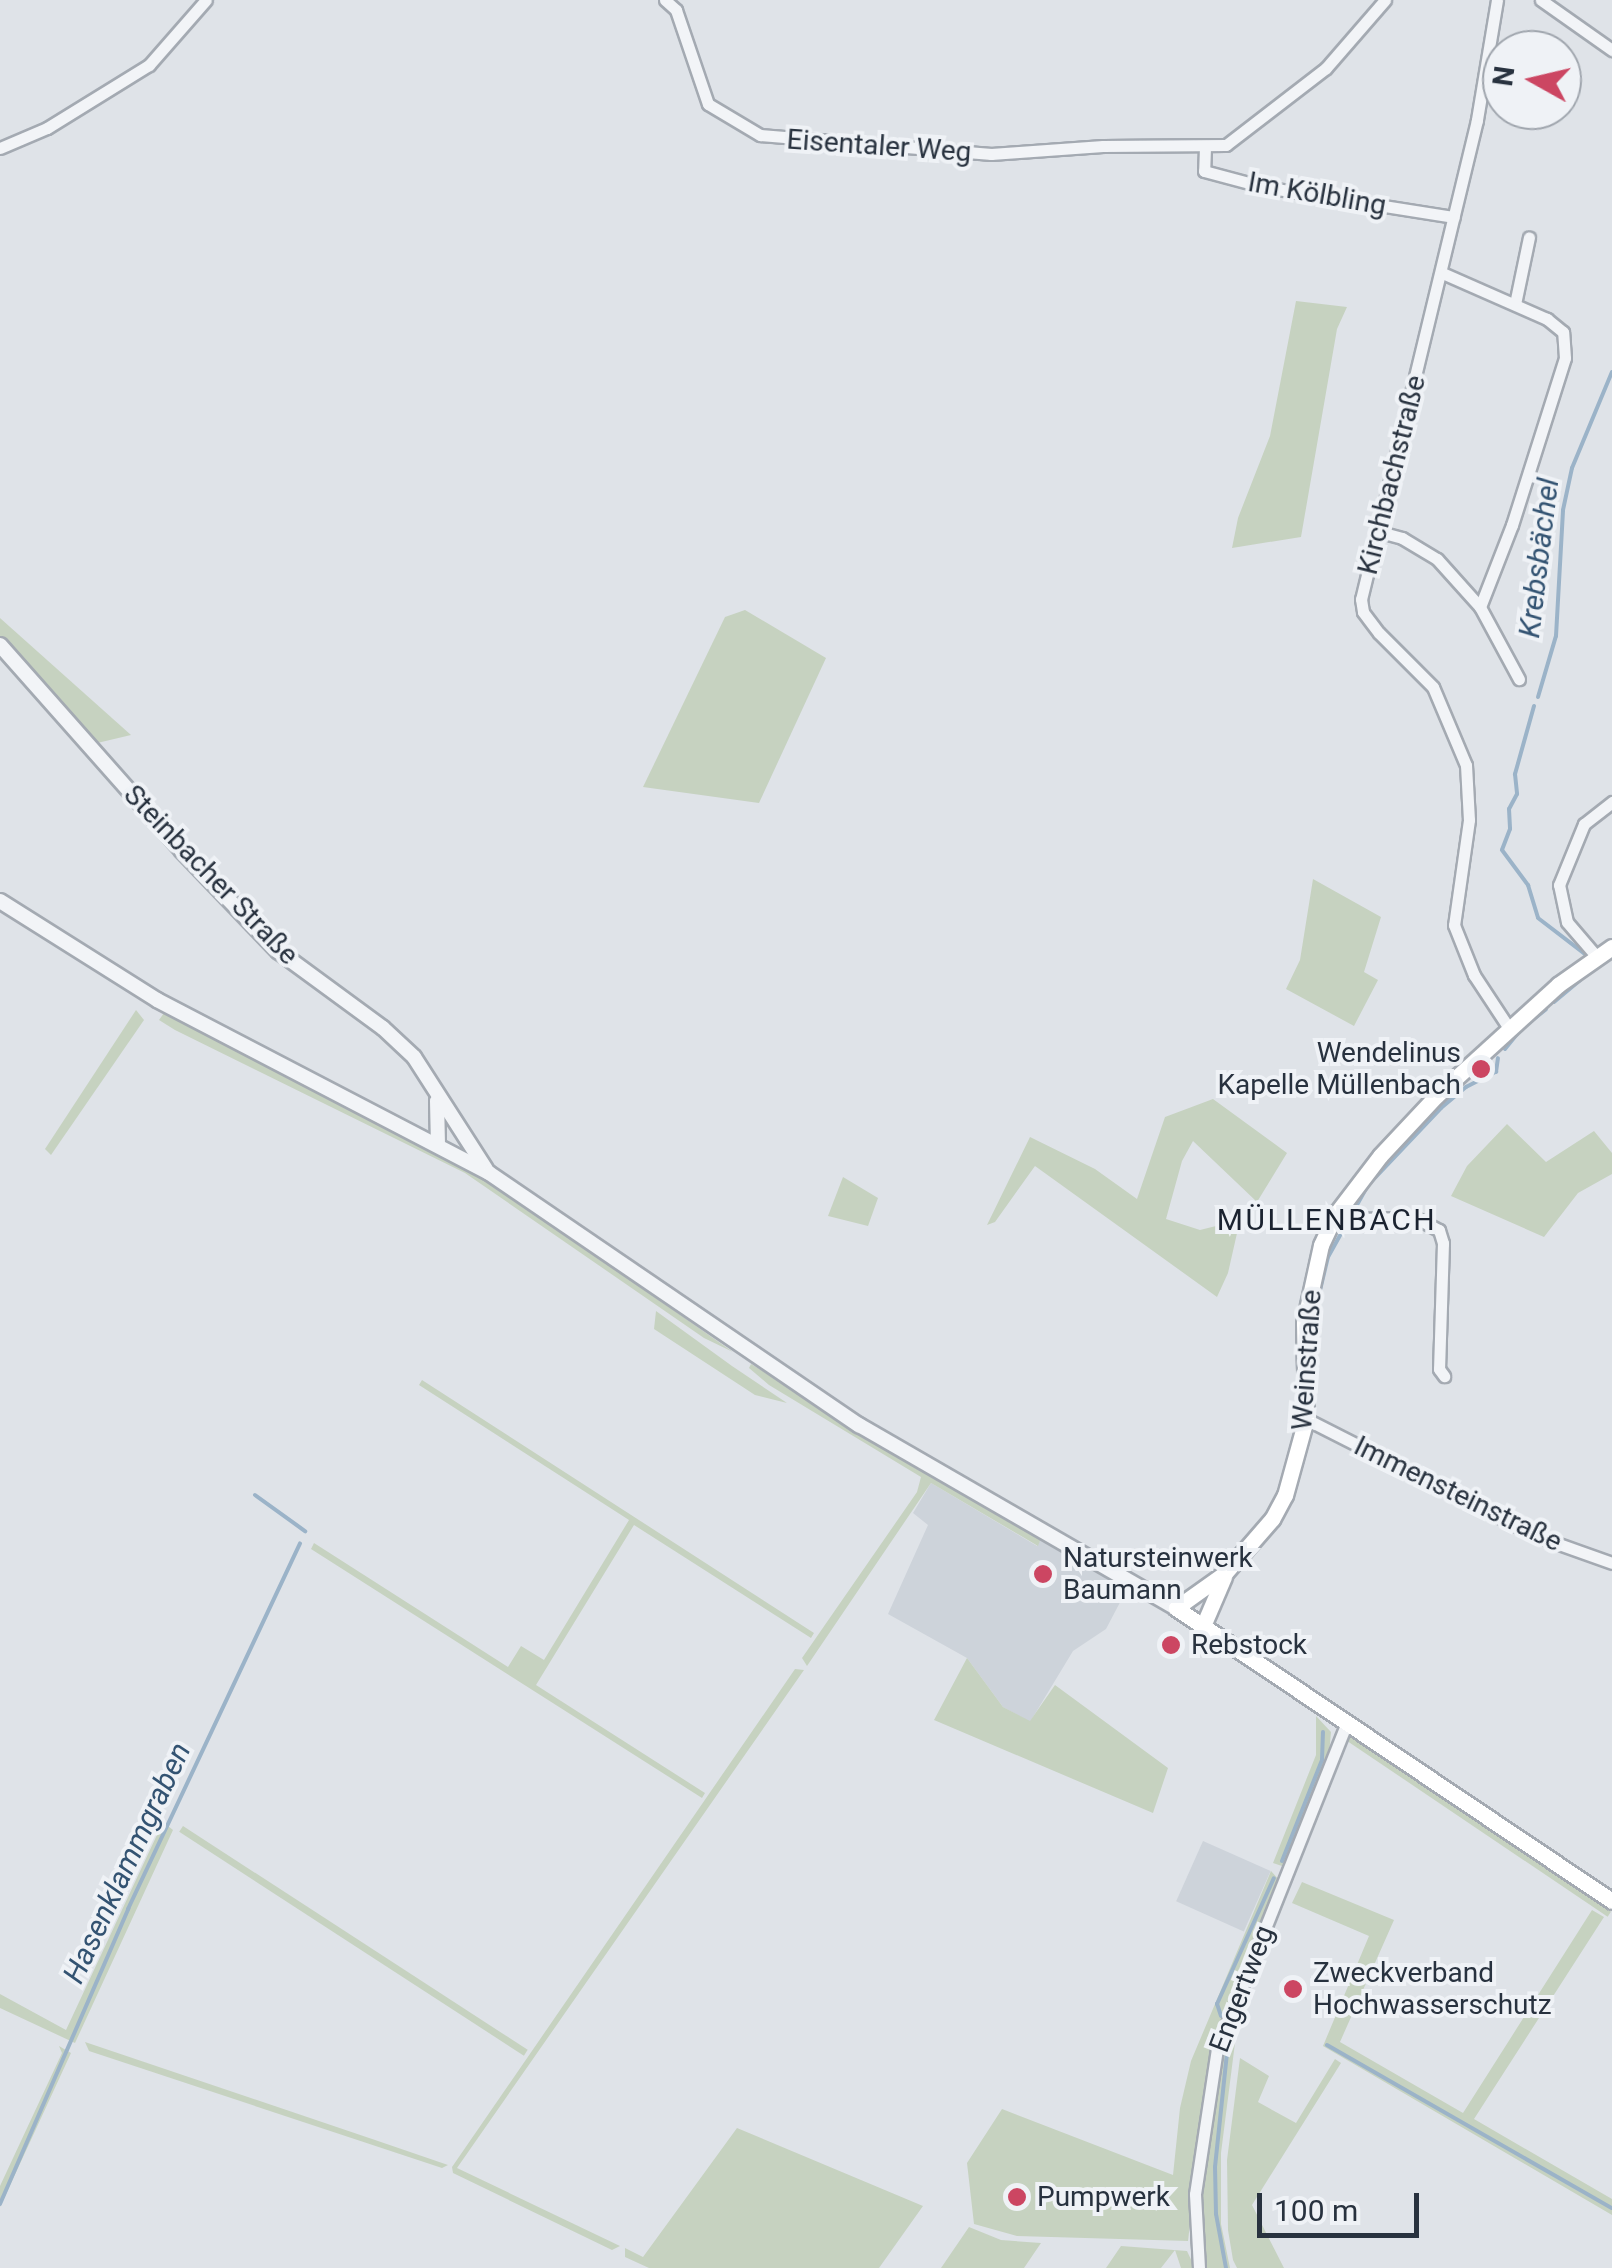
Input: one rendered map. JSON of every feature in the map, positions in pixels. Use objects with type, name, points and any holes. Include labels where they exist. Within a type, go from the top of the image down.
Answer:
[{"type":"main road","name":"Weinstraße","points":[[1176,1608],[1226,1573],[1272,1519],[1285,1495],[1306,1420],[1304,1322],[1321,1245],[1392,1142],[1509,1028],[1612,947]]},
{"type":"main road","name":"Weinstraße","points":[[1203,1626],[1226,1573]]},
{"type":"main road","points":[[1176,1608],[1612,1901]]},
{"type":"street","points":[[0,148],[61,120],[150,65],[206,0]]},
{"type":"street","name":"Eisentaler Weg","points":[[665,0],[676,10],[708,104],[760,135],[992,154],[1204,147]]},
{"type":"street","points":[[1204,147],[1236,141],[1326,68],[1385,0]]},
{"type":"street","name":"Kirchbachstraße","points":[[1497,0],[1442,273],[1380,532],[1360,598],[1363,612],[1433,687],[1466,766],[1470,820],[1454,925],[1474,975],[1509,1028]]},
{"type":"street","points":[[1541,0],[1612,50]]},
{"type":"street","name":"Im Kölbling","points":[[1204,147],[1204,172],[1264,187],[1454,216]]},
{"type":"street","points":[[1514,304],[1529,236]]},
{"type":"street","points":[[1442,273],[1514,304],[1562,332],[1566,358],[1512,525],[1480,607]]},
{"type":"street","points":[[1380,532],[1402,538],[1437,559],[1480,607],[1520,679]]},
{"type":"street","name":"Steinbacher Straße","points":[[0,645],[144,809],[278,951],[383,1028],[414,1057],[490,1173]]},
{"type":"street","points":[[1597,957],[1568,922],[1560,899],[1563,870],[1584,824],[1612,802]]},
{"type":"street","points":[[0,901],[157,1000],[490,1173],[858,1425],[1176,1608]]},
{"type":"street","name":"Steinbacher Straße","points":[[434,1090],[441,1128],[438,1146]]},
{"type":"street","points":[[1342,1217],[1416,1218],[1438,1230],[1443,1243],[1439,1369],[1444,1376]]},
{"type":"street","name":"Immensteinstraße","points":[[1306,1420],[1539,1537],[1612,1563]]},
{"type":"street","name":"Engertweg","points":[[1199,2268],[1195,2194],[1216,2049],[1348,1723]]},
{"type":"shaded area","points":[[931,1483],[1037,1546],[1041,1538],[1127,1589],[1106,1629],[1073,1651],[1030,1722],[1003,1707],[967,1658],[888,1614],[928,1525],[913,1513]]},
{"type":"shaded area","points":[[1203,1841],[1271,1871],[1244,1931],[1176,1901]]},
{"type":"green space","points":[[1296,301],[1347,307],[1337,329],[1301,537],[1232,548],[1238,518],[1270,436]]},
{"type":"green space","points":[[745,610],[826,658],[759,803],[643,787],[725,617]]},
{"type":"green space","points":[[0,618],[131,735],[93,744],[0,638]]},
{"type":"green space","points":[[1313,879],[1381,917],[1364,972],[1378,980],[1354,1026],[1286,989],[1300,960]]},
{"type":"green space","points":[[136,1010],[144,1020],[51,1155],[45,1149]]},
{"type":"green space","points":[[164,1013],[475,1171],[733,1352],[704,1338],[465,1173],[175,1030],[159,1020]]},
{"type":"green space","points":[[1213,1099],[1287,1153],[1257,1202],[1193,1141],[1182,1161],[1166,1219],[1200,1230],[1240,1220],[1228,1273],[1217,1297],[1035,1166],[995,1222],[987,1225],[1030,1137],[1095,1169],[1137,1199],[1165,1117]]},
{"type":"green space","points":[[1507,1124],[1546,1162],[1594,1131],[1612,1153],[1612,1174],[1578,1193],[1544,1237],[1451,1196],[1467,1166]]},
{"type":"green space","points":[[843,1177],[878,1198],[868,1226],[828,1216]]},
{"type":"green space","points":[[656,1311],[787,1403],[755,1395],[654,1329]]},
{"type":"green space","points":[[751,1364],[1041,1538],[1038,1546],[931,1483],[807,1666],[802,1658],[917,1492],[921,1477],[769,1385],[749,1368]]},
{"type":"green space","points":[[422,1380],[814,1633],[811,1638],[634,1525],[536,1685],[705,1793],[702,1798],[311,1549],[314,1543],[508,1667],[521,1646],[544,1660],[629,1520],[419,1385]]},
{"type":"green space","points":[[967,1658],[1003,1707],[1030,1721],[1055,1685],[1168,1768],[1153,1813],[934,1720]]},
{"type":"green space","points":[[795,1669],[804,1670],[457,2168],[620,2246],[612,2250],[453,2173],[452,2167]]},
{"type":"green space","points":[[1316,1716],[1331,1732],[1329,1755],[1282,1866],[1273,1863],[1316,1755]]},
{"type":"green space","points":[[1349,1735],[1611,1912],[1608,1917],[1346,1740]]},
{"type":"green space","points":[[163,1822],[173,1830],[75,2043],[0,2008],[0,1994],[66,2030]]},
{"type":"green space","points":[[183,1826],[528,2050],[524,2056],[179,1832]]},
{"type":"green space","points":[[1271,1871],[1280,1881],[1209,2063],[1188,2241],[1017,2236],[974,2224],[967,2163],[1002,2109],[1173,2175],[1180,2108],[1191,2061]]},
{"type":"green space","points":[[1302,1882],[1394,1920],[1340,2042],[1463,2113],[1592,1910],[1604,1917],[1474,2119],[1612,2199],[1612,2215],[1323,2046],[1369,1936],[1292,1903]]},
{"type":"green space","points":[[1223,2040],[1235,2043],[1221,2153],[1221,2224],[1230,2268],[1202,2268],[1197,2199]]},
{"type":"green space","points":[[85,2042],[448,2165],[442,2168],[89,2051]]},
{"type":"green space","points":[[59,2046],[71,2053],[0,2207],[0,2186],[62,2053]]},
{"type":"green space","points":[[1240,2058],[1269,2076],[1258,2102],[1296,2123],[1335,2059],[1341,2063],[1252,2205],[1284,2268],[1237,2268],[1233,2260],[1228,2230],[1227,2160]]},
{"type":"green space","points":[[737,2128],[923,2206],[879,2268],[649,2268],[625,2257],[625,2248],[643,2257]]},
{"type":"green space","points":[[969,2227],[1001,2240],[1041,2243],[1024,2268],[941,2268]]},
{"type":"green space","points":[[1121,2246],[1175,2250],[1161,2268],[1106,2268]]},
{"type":"green space","points":[[1175,2250],[1187,2251],[1195,2268],[1181,2268]]},
{"type":"waterway","name":"Krebsbächel","points":[[1538,697],[1556,636],[1563,510],[1572,468],[1612,372]]},
{"type":"waterway","name":"Krebsbächel","points":[[1534,706],[1515,774],[1517,794],[1509,809],[1510,829],[1502,850],[1528,885],[1538,918],[1585,954]]},
{"type":"waterway","name":"Krebsbächel","points":[[1554,1002],[1580,980]]},
{"type":"waterway","name":"Krebsbächel","points":[[1524,1027],[1546,1009]]},
{"type":"waterway","name":"Krebsbächel","points":[[1505,1049],[1517,1034]]},
{"type":"waterway","name":"Krebsbächel","points":[[1315,1311],[1328,1257],[1368,1185],[1441,1108],[1466,1087],[1496,1072],[1498,1058]]},
{"type":"waterway","name":"Hasenklammgraben","points":[[255,1495],[305,1531]]},
{"type":"waterway","name":"Hasenklammgraben","points":[[0,2204],[128,1909],[300,1543]]},
{"type":"waterway","points":[[1282,1861],[1322,1760],[1323,1732]]},
{"type":"waterway","points":[[1221,2016],[1217,2004],[1274,1878]]},
{"type":"waterway","points":[[1226,2268],[1216,2214],[1215,2167],[1228,2043]]},
{"type":"waterway","points":[[1327,2045],[1612,2208]]},
{"type":"place","name":"Wendelinus Kapelle Müllenbach","points":[[1481,1069]]},
{"type":"place","name":"Natursteinwerk Baumann","points":[[1043,1574]]},
{"type":"place","name":"Rebstock","points":[[1171,1645]]},
{"type":"place","name":"Zweckverband Hochwasserschutz","points":[[1293,1989]]},
{"type":"place","name":"Pumpwerk","points":[[1017,2197]]},
{"type":"district","name":"MÜLLENBACH","points":[[1327,1220]]}]
